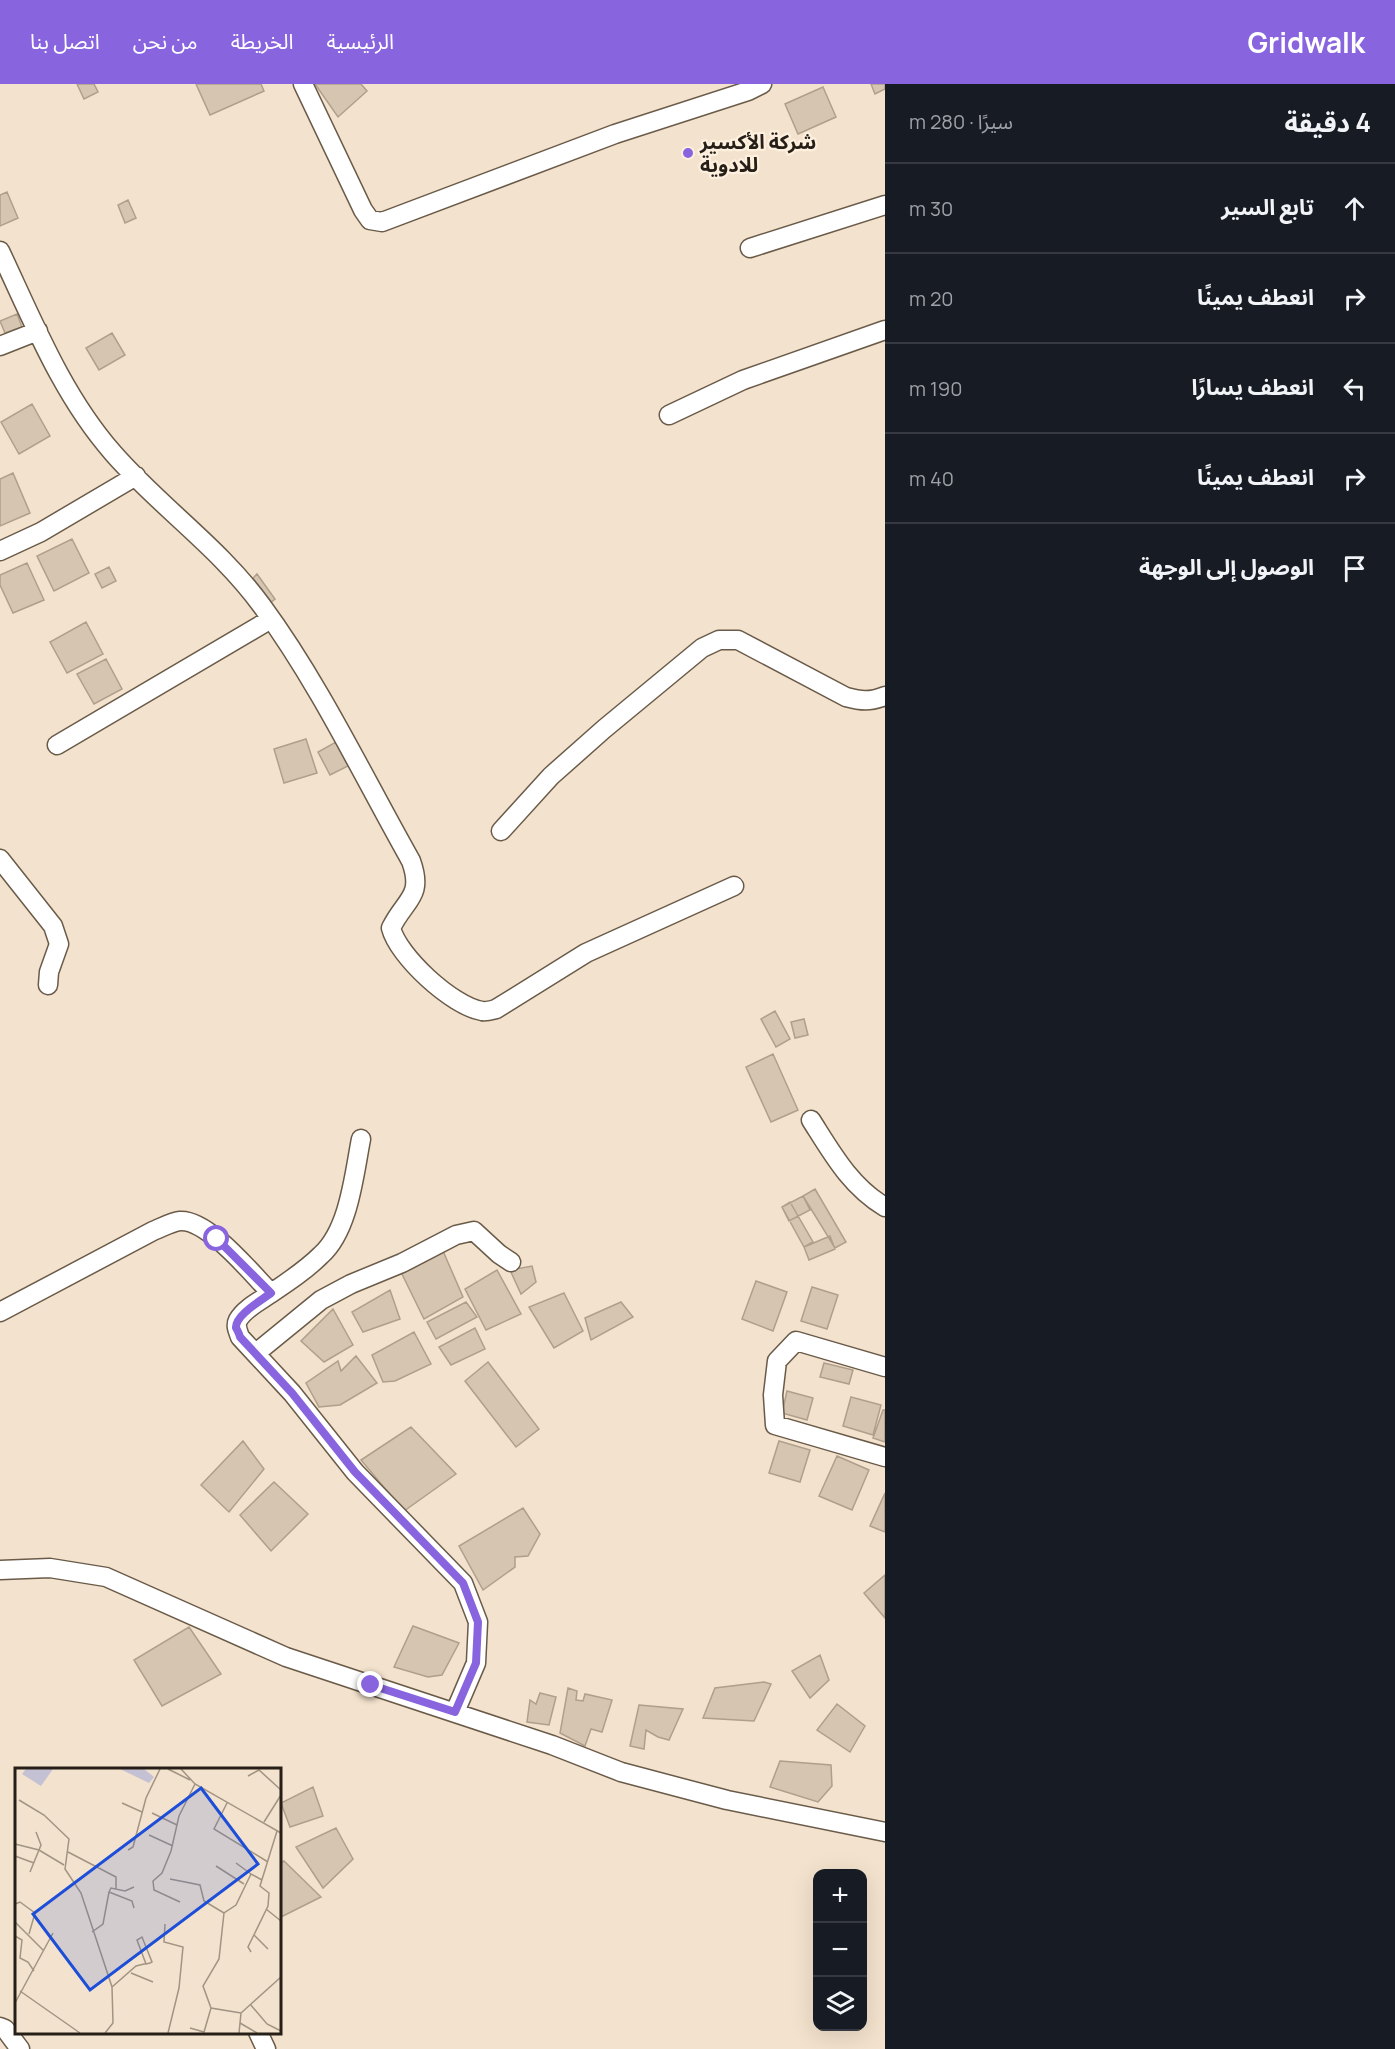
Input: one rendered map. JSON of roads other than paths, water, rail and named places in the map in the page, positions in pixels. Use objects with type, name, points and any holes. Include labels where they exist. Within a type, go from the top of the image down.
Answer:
[{"type":"street","points":[[303,84],[363,210],[370,220],[382,222],[615,134],[748,91],[762,84]]},
{"type":"street","points":[[750,248],[885,205]]},
{"type":"street","points":[[0,252],[58,374],[79,410],[113,454],[233,570],[302,665],[411,861],[417,876],[416,889],[391,928],[393,937],[422,974],[469,1006],[483,1011],[496,1009],[586,953],[734,886]]},
{"type":"street","points":[[669,415],[743,380],[885,330]]},
{"type":"street","points":[[0,346],[38,331]]},
{"type":"street","points":[[0,551],[41,532],[136,476]]},
{"type":"street","points":[[57,745],[271,620]]},
{"type":"street","points":[[501,831],[551,776],[604,729],[702,648],[719,640],[738,640],[846,697],[862,702],[885,696]]},
{"type":"street","points":[[0,859],[53,926],[59,944],[48,985]]},
{"type":"street","points":[[811,1120],[844,1172],[870,1198],[885,1207]]},
{"type":"street","points":[[361,1139],[352,1188],[338,1232],[323,1253],[248,1309],[237,1321],[236,1328],[240,1337],[292,1393],[355,1472],[463,1583],[478,1622],[476,1663],[455,1712]]},
{"type":"street","points":[[0,1312],[153,1231],[179,1221],[196,1224],[217,1239],[271,1293]]},
{"type":"street","points":[[256,1353],[321,1300],[351,1284],[402,1263],[456,1235],[474,1231],[499,1254],[512,1262]]},
{"type":"street","points":[[885,1367],[796,1341],[777,1361],[772,1395],[775,1425],[885,1457]]},
{"type":"street","points":[[0,1570],[50,1568],[106,1577],[286,1657],[552,1745],[621,1772],[727,1800],[885,1832]]},
{"type":"street","points":[[0,2027],[5,2029],[20,2049]]},
{"type":"street","points":[[259,2034],[266,2049]]},
{"type":"place","name":"شركة الأكسير للادوية","points":[[688,153]]}]
